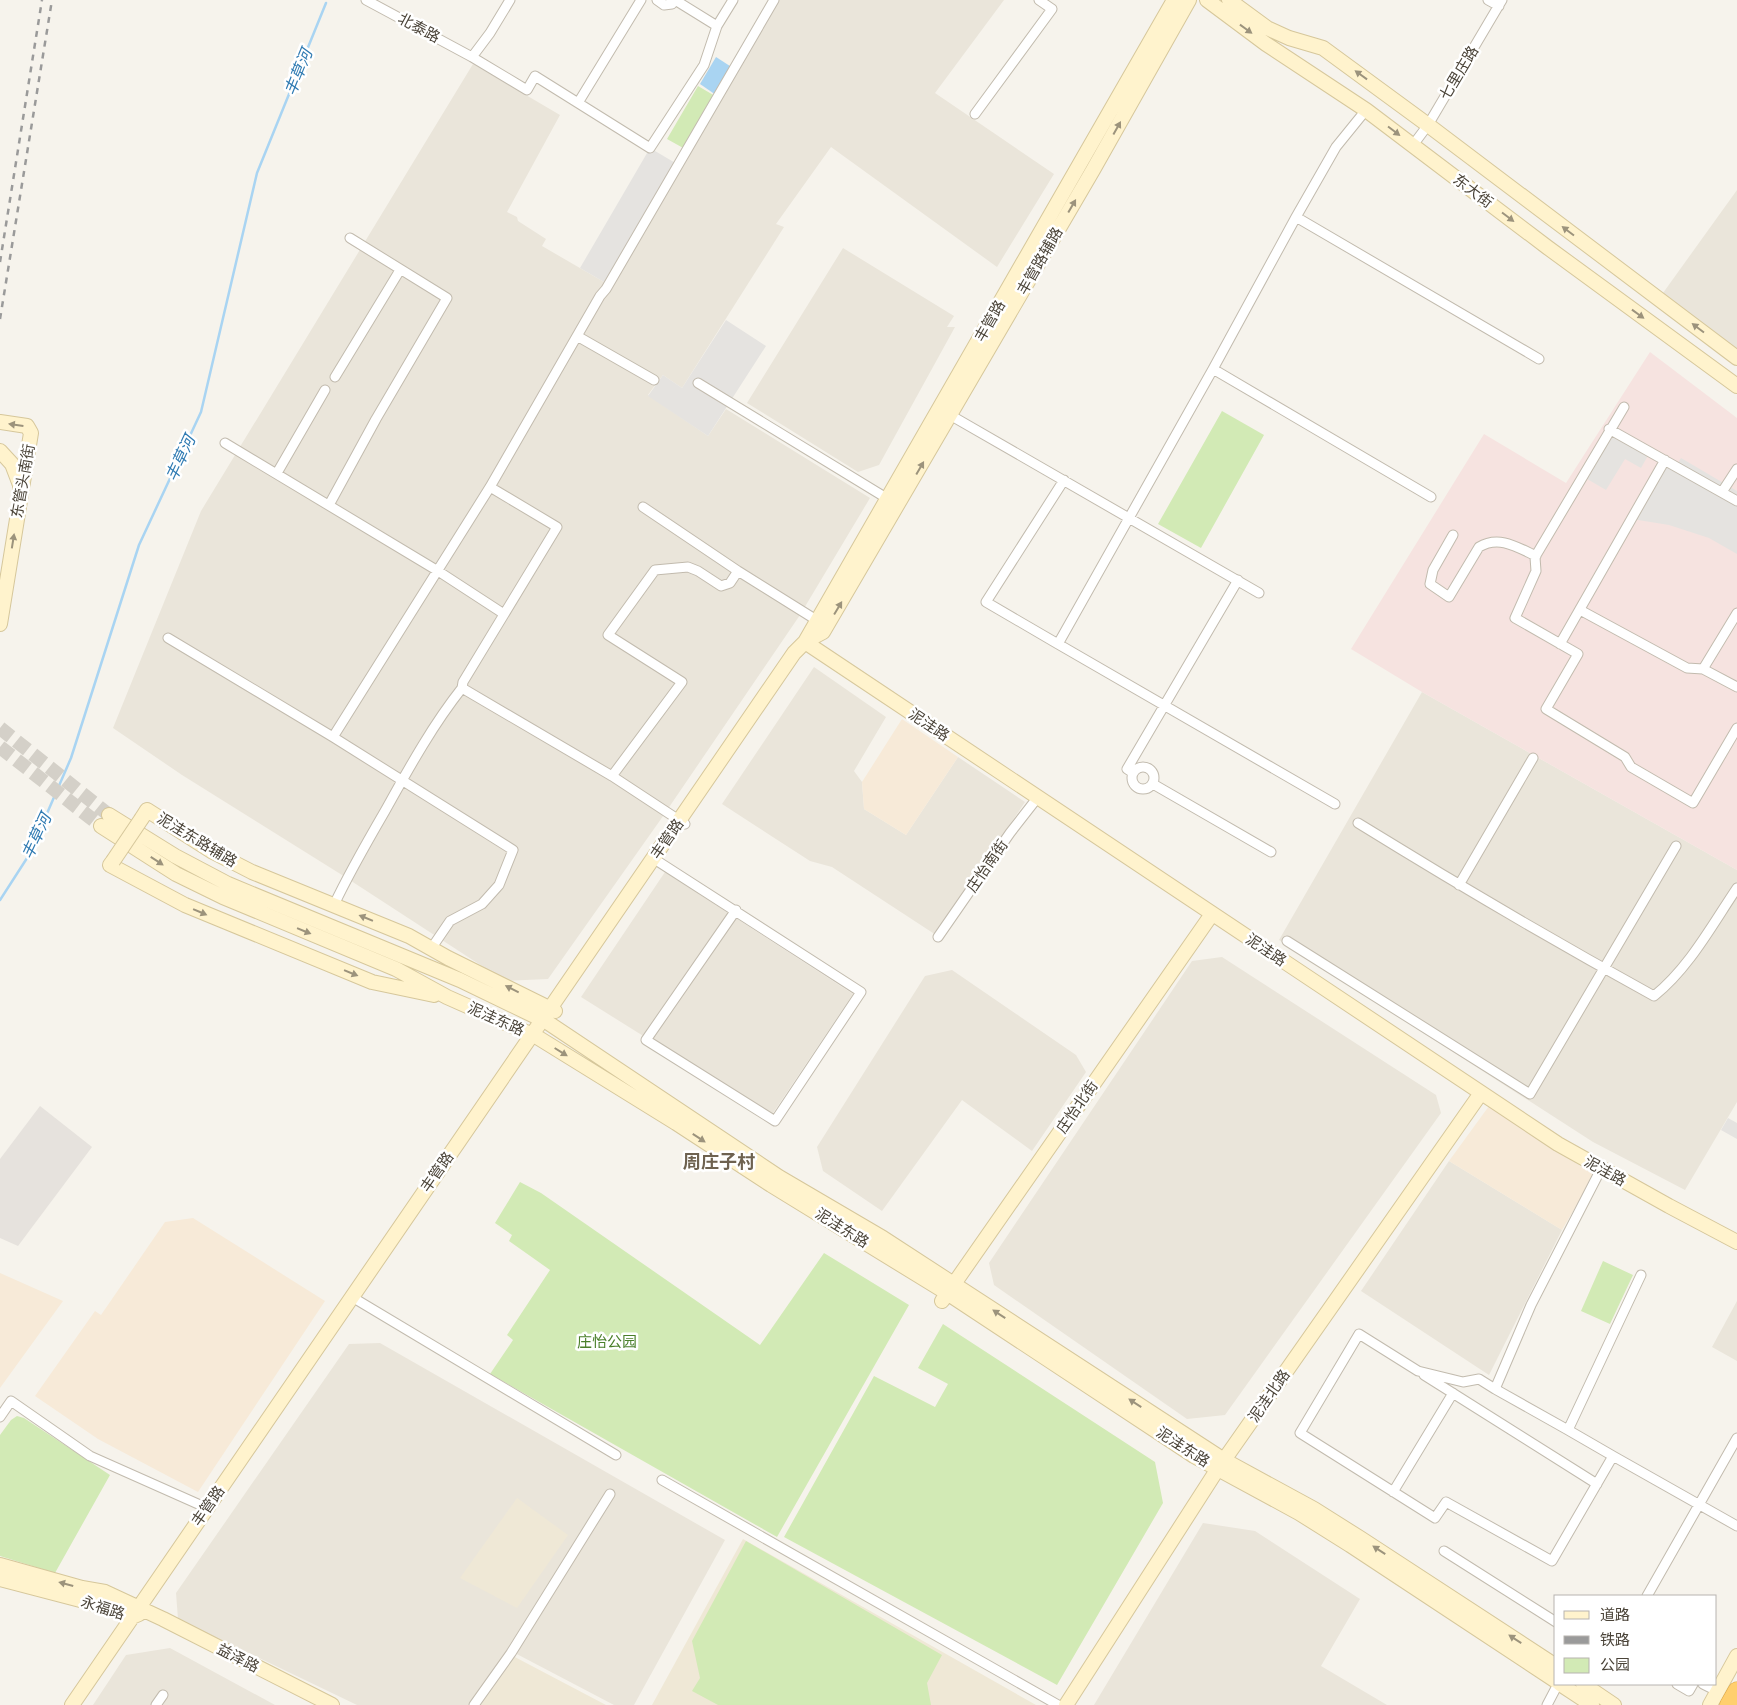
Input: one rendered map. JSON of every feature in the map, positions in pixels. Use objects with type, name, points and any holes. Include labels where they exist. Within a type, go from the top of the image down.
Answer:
[{"type":"highway","points":[[1729,1705],[1737,1691]]},
{"type":"main road","name":"丰管路","points":[[549,1015],[682,822],[794,654],[805,642],[1174,0]]},
{"type":"main road","name":"丰管路辅路","points":[[805,642],[823,632],[1093,170],[1189,0]]},
{"type":"main road","name":"东大街","points":[[1207,0],[1266,44],[1366,110],[1547,247],[1737,386]]},
{"type":"main road","name":"东大街","points":[[1229,0],[1267,28],[1289,38],[1323,48],[1737,358]]},
{"type":"main road","points":[[1308,71],[1304,63],[1305,56],[1310,49],[1317,46]]},
{"type":"main road","points":[[1066,189],[1093,170]]},
{"type":"main road","name":"东管头南街","points":[[0,422],[27,426],[31,433],[0,624]]},
{"type":"main road","points":[[0,451],[12,464],[20,485],[17,514]]},
{"type":"main road","points":[[884,530],[887,501]]},
{"type":"main road","name":"泥洼路","points":[[805,642],[1558,1144],[1737,1242]]},
{"type":"main road","name":"泥洼东路辅路","points":[[447,997],[372,982],[185,905],[110,865],[147,810],[213,852],[252,872],[415,939],[549,1015]]},
{"type":"main road","name":"泥洼东路","points":[[947,1293],[883,1238],[779,1177],[549,1015],[228,884],[105,820],[176,874],[223,898],[396,969],[447,997],[534,1036],[1350,1545],[1554,1680]]},
{"type":"main road","name":"丰管路","points":[[81,1705],[138,1612],[207,1508],[534,1036],[659,862],[682,822]]},
{"type":"main road","name":"庄怡北街","points":[[947,1293],[1212,914]]},
{"type":"main road","name":"丰管路","points":[[72,1705],[358,1300],[534,1036]]},
{"type":"main road","name":"泥洼北路","points":[[1066,1705],[1221,1465],[1481,1093]]},
{"type":"main road","name":"泥洼东路","points":[[1221,1465],[1314,1509],[1554,1665]]},
{"type":"main road","name":"永福路","points":[[0,1565],[82,1588],[105,1592],[138,1612]]},
{"type":"main road","name":"永福路","points":[[0,1579],[88,1602],[138,1612]]},
{"type":"main road","name":"益泽路","points":[[138,1612],[163,1619],[332,1705]]},
{"type":"main road","points":[[1710,1705],[1737,1656]]},
{"type":"main road","points":[[1561,1685],[1592,1705]]},
{"type":"main road","points":[[1584,1685],[1614,1705]]},
{"type":"street","name":"北泰路","points":[[366,0],[472,57],[527,90],[535,76],[578,103]]},
{"type":"street","points":[[472,57],[490,33],[510,0]]},
{"type":"street","points":[[641,0],[578,103],[650,148],[704,65],[717,26],[733,0]]},
{"type":"street","points":[[657,0],[664,5],[672,4],[675,0],[717,26]]},
{"type":"street","points":[[333,737],[490,487],[774,0]]},
{"type":"street","points":[[975,114],[1052,9],[1039,0]]},
{"type":"street","points":[[1488,0],[1500,3]]},
{"type":"street","name":"七里庄路","points":[[1413,145],[1428,125],[1500,3]]},
{"type":"street","points":[[1058,644],[1336,147],[1366,110]]},
{"type":"street","points":[[1296,217],[1539,359]]},
{"type":"street","points":[[329,505],[447,298],[350,238]]},
{"type":"street","points":[[335,377],[400,270]]},
{"type":"street","points":[[577,336],[654,380]]},
{"type":"street","points":[[1213,369],[1431,497]]},
{"type":"street","points":[[698,383],[887,501]]},
{"type":"street","points":[[276,473],[325,390]]},
{"type":"street","points":[[1624,407],[1536,556],[1536,571],[1515,618],[1578,654],[1546,709],[1625,757],[1631,767],[1693,803],[1737,728]]},
{"type":"street","points":[[950,415],[1259,593]]},
{"type":"street","points":[[1610,429],[1737,501]]},
{"type":"street","points":[[225,443],[504,614]]},
{"type":"street","points":[[1560,644],[1665,460]]},
{"type":"street","points":[[1722,492],[1737,468]]},
{"type":"street","points":[[1064,480],[986,602],[1335,804]]},
{"type":"street","points":[[334,906],[344,883],[402,780],[439,717],[462,688],[463,682],[556,527],[490,487]]},
{"type":"street","points":[[643,506],[738,571],[818,620]]},
{"type":"street","points":[[1452,535],[1433,570],[1430,584],[1449,597],[1479,547],[1486,542],[1505,542],[1536,556]]},
{"type":"street","points":[[612,776],[682,682],[608,635],[655,570],[688,567],[698,571],[721,586],[730,583],[738,571]]},
{"type":"street","points":[[1134,773],[1127,768],[1238,580]]},
{"type":"street","points":[[1580,610],[1687,668],[1703,670],[1737,687]]},
{"type":"street","points":[[1703,670],[1737,613]]},
{"type":"street","points":[[168,638],[333,737],[513,850],[499,885],[482,904],[450,921],[435,943]]},
{"type":"street","points":[[462,688],[612,776],[682,822]]},
{"type":"street","points":[[1459,885],[1533,758]]},
{"type":"street","points":[[1140,767],[1150,769],[1154,775],[1153,784],[1145,789],[1138,788],[1133,782],[1134,773],[1140,767]]},
{"type":"street","points":[[1153,784],[1271,852]]},
{"type":"street","name":"庄怡南街","points":[[938,937],[1010,833],[1038,797]]},
{"type":"street","points":[[1358,823],[1459,885],[1654,996],[1670,984],[1703,940],[1737,888]]},
{"type":"street","points":[[1287,941],[1530,1094],[1676,846]]},
{"type":"street","points":[[659,862],[736,910],[861,992],[775,1121],[646,1040],[736,910]]},
{"type":"street","points":[[1495,1389],[1531,1305],[1601,1169]]},
{"type":"street","points":[[1568,1430],[1641,1275]]},
{"type":"street","points":[[358,1300],[616,1455]]},
{"type":"street","points":[[1597,1484],[1359,1334],[1300,1432],[1435,1518],[1446,1502],[1552,1561],[1597,1484],[1613,1456]]},
{"type":"street","points":[[1418,1371],[1463,1382],[1479,1379],[1737,1526]]},
{"type":"street","points":[[1393,1492],[1453,1393]]},
{"type":"street","points":[[0,1417],[12,1402],[90,1456],[207,1508]]},
{"type":"street","points":[[1648,1595],[1737,1438]]},
{"type":"street","points":[[662,1480],[1058,1705]]},
{"type":"street","points":[[474,1705],[511,1653],[610,1494]]},
{"type":"street","points":[[1444,1551],[1554,1621]]},
{"type":"street","points":[[1547,1705],[1558,1685]]},
{"type":"street","points":[[1679,1685],[1689,1691],[1692,1685]]},
{"type":"street","points":[[1705,1685],[1718,1691]]},
{"type":"street","points":[[156,1705],[163,1694]]},
{"type":"shaded area","points":[[775,0],[1004,0],[935,93],[1054,174],[997,267],[831,147],[776,224],[784,227],[682,388],[663,375],[648,395],[708,436],[726,409],[870,498],[800,615],[661,819],[548,979],[505,981],[342,875],[182,775],[113,728],[201,511],[473,64],[560,115],[507,212],[517,217],[518,221],[546,239],[542,246],[604,282]]},
{"type":"shaded area","points":[[650,148],[677,164],[607,281],[604,282],[580,268]]},
{"type":"shaded area","points":[[1737,190],[1737,349],[1663,293]]},
{"type":"shaded area","points":[[843,248],[954,316],[947,327],[955,327],[879,465],[858,472],[747,403]]},
{"type":"shaded area","points":[[726,320],[766,346],[708,436],[648,396],[663,375],[682,388]]},
{"type":"shaded area","points":[[1650,352],[1737,418],[1737,870],[1422,692],[1351,649],[1484,434],[1566,483]]},
{"type":"shaded area","points":[[1609,429],[1650,452],[1641,468],[1625,459],[1606,490],[1582,476]]},
{"type":"shaded area","points":[[1681,458],[1737,491],[1737,554],[1709,538],[1669,525],[1632,519],[1665,460],[1676,466]]},
{"type":"shaded area","points":[[814,667],[886,717],[854,771],[862,782],[864,809],[906,835],[958,757],[1025,802],[936,935],[832,867],[810,861],[722,804]]},
{"type":"shaded area","points":[[1422,692],[1737,870],[1737,1102],[1685,1190],[1593,1142],[1279,940]]},
{"type":"shaded area","points":[[902,719],[958,757],[906,835],[864,809],[862,782]]},
{"type":"shaded area","points":[[665,872],[853,994],[771,1116],[581,997]]},
{"type":"shaded area","points":[[1222,957],[1436,1095],[1441,1113],[1225,1415],[1187,1419],[994,1285],[989,1263],[1192,961]]},
{"type":"shaded area","points":[[952,970],[1076,1055],[1086,1072],[1032,1151],[962,1100],[882,1211],[823,1171],[817,1147],[925,976]]},
{"type":"shaded area","points":[[40,1106],[92,1147],[18,1246],[0,1238],[0,1159]]},
{"type":"shaded area","points":[[1489,1106],[1594,1175],[1562,1230],[1449,1161]]},
{"type":"shaded area","points":[[1728,1118],[1737,1123],[1737,1139],[1721,1130]]},
{"type":"shaded area","points":[[1449,1161],[1562,1230],[1489,1375],[1361,1291]]},
{"type":"shaded area","points":[[193,1218],[325,1301],[198,1492],[98,1439],[35,1396],[95,1311],[101,1315],[165,1222]]},
{"type":"shaded area","points":[[0,1273],[63,1301],[0,1388]]},
{"type":"shaded area","points":[[1737,1301],[1737,1361],[1712,1347]]},
{"type":"shaded area","points":[[380,1343],[725,1540],[634,1705],[614,1705],[511,1651],[473,1705],[357,1705],[178,1619],[176,1593],[349,1344]]},
{"type":"shaded area","points":[[517,1498],[568,1535],[517,1608],[460,1578]]},
{"type":"shaded area","points":[[1203,1523],[1255,1531],[1360,1599],[1321,1666],[1387,1705],[1094,1705]]},
{"type":"shaded area","points":[[743,1539],[1036,1705],[652,1705]]},
{"type":"shaded area","points":[[170,1648],[275,1705],[93,1705],[126,1655]]},
{"type":"shaded area","points":[[511,1655],[606,1705],[477,1705]]},
{"type":"green space","points":[[698,86],[715,96],[685,149],[667,139]]},
{"type":"green space","points":[[1222,411],[1264,435],[1201,548],[1158,524]]},
{"type":"green space","name":"庄怡公园","points":[[520,1182],[541,1193],[760,1345],[824,1253],[909,1305],[777,1537],[490,1374],[513,1340],[507,1335],[550,1270],[509,1241],[512,1235],[495,1223]]},
{"type":"green space","points":[[1603,1261],[1633,1275],[1610,1324],[1581,1311]]},
{"type":"green space","points":[[943,1324],[1155,1462],[1163,1503],[1057,1685],[784,1537],[874,1376],[935,1407],[948,1384],[918,1368]]},
{"type":"green space","points":[[17,1416],[24,1418],[110,1475],[55,1573],[0,1556],[0,1435],[11,1420]]},
{"type":"green space","points":[[746,1541],[942,1655],[927,1683],[931,1705],[718,1705],[692,1691],[700,1678],[692,1641]]},
{"type":"water","points":[[716,57],[733,68],[716,95],[700,84]]},
{"type":"waterway","name":"丰草河","points":[[0,900],[29,855],[71,758],[139,545],[201,412],[257,173],[326,3]]},
{"type":"tunnel","points":[[0,728],[109,815]]},
{"type":"tunnel","points":[[0,747],[101,826]]},
{"type":"railway","points":[[0,262],[42,0]]},
{"type":"railway","points":[[0,319],[52,0]]},
{"type":"district","name":"周庄子村","points":[[719,1162]]}]
